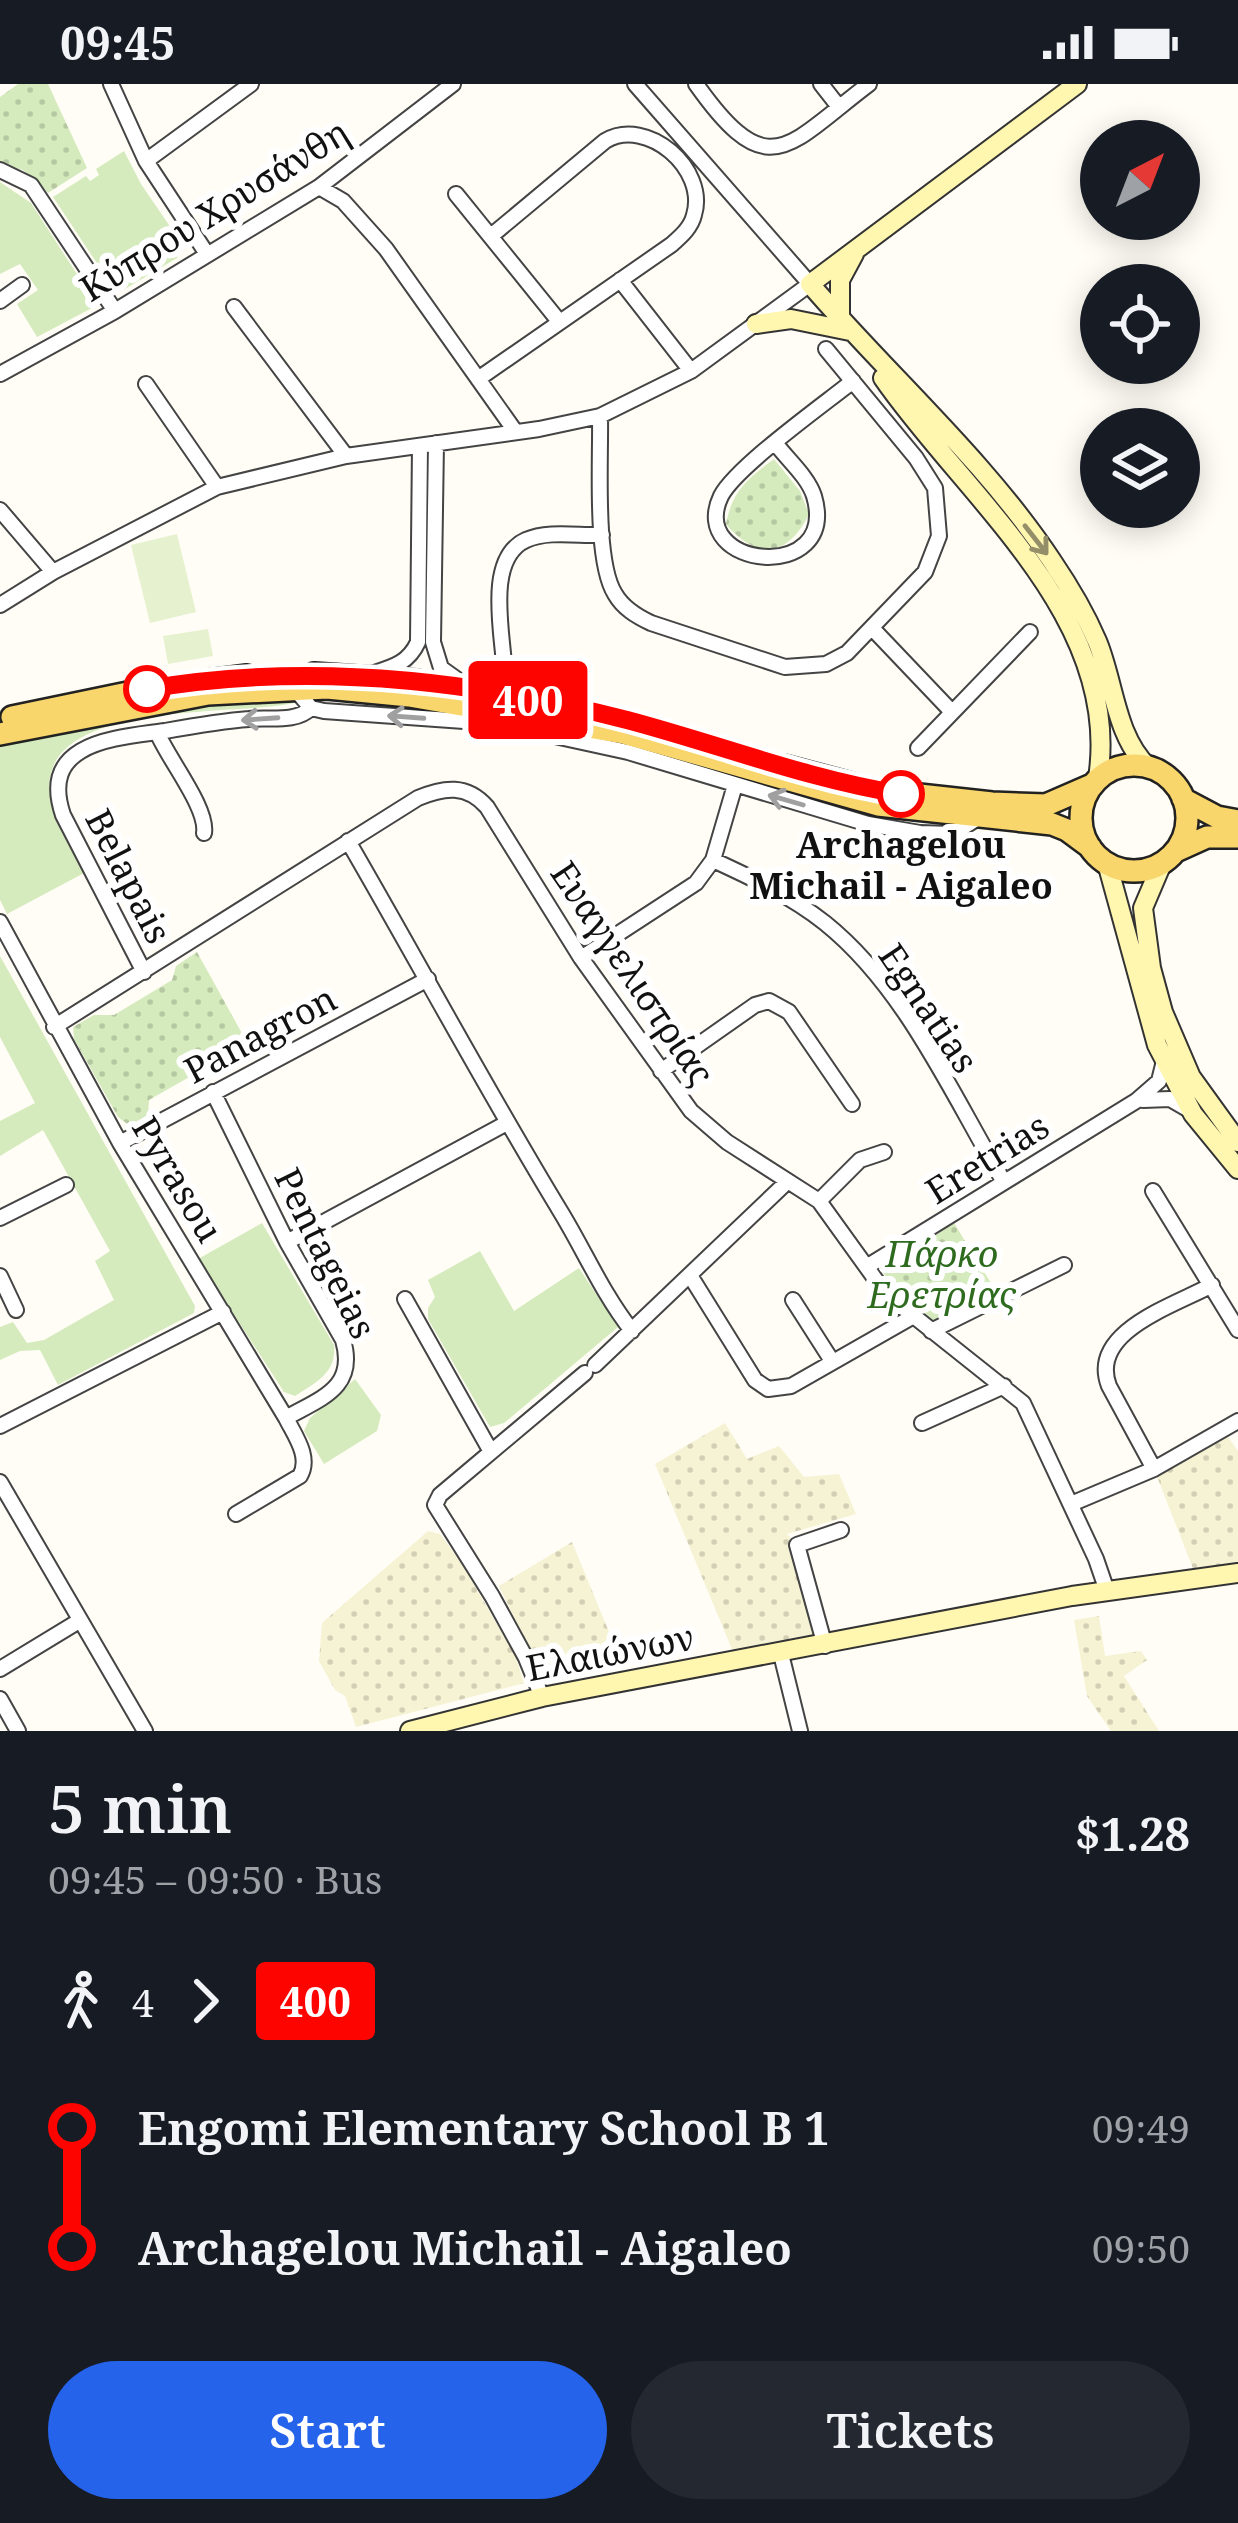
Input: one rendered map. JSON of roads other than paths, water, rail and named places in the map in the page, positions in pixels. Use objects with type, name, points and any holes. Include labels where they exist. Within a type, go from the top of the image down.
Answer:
[{"type":"main road","points":[[1077,84],[810,284],[917,400],[1052,561],[1097,641],[1130,744],[1148,767],[1175,785],[1183,799],[1185,832],[1145,894],[1151,968],[1163,1012],[1191,1077],[1238,1142]]},
{"type":"main road","points":[[845,324],[840,280],[856,249]]},
{"type":"main road","points":[[756,324],[791,319],[845,324]]},
{"type":"main road","points":[[871,354],[885,381],[1031,565],[1065,619],[1088,672],[1103,749],[1095,782],[1085,796],[1081,823],[1128,931],[1147,1017],[1164,1061],[1193,1114],[1238,1169]]},
{"type":"main road","points":[[0,719],[211,678],[365,676],[478,691],[623,719],[874,790],[1038,805],[1064,799],[1113,769],[1148,767]]},
{"type":"main road","points":[[0,734],[208,694],[294,688],[409,696],[623,734],[848,799],[1060,826],[1098,855],[1135,870],[1207,837],[1238,837]]},
{"type":"main road","points":[[1183,799],[1217,817],[1238,821]]},
{"type":"main road","name":"Ελαιώνων","points":[[410,1731],[542,1697],[1107,1591],[1238,1573]]},
{"type":"street","points":[[111,84],[146,161],[207,254]]},
{"type":"street","points":[[146,161],[231,90],[251,84]]},
{"type":"street","name":"Κύπρου Χρυσάνθη","points":[[2,368],[115,311],[319,187],[452,84]]},
{"type":"street","points":[[0,604],[217,487],[346,456],[600,416],[691,371],[810,284],[635,84]]},
{"type":"street","points":[[696,84],[744,141],[759,148],[790,143],[869,84]]},
{"type":"street","points":[[821,84],[839,106]]},
{"type":"street","points":[[478,379],[671,245],[694,215],[692,184],[670,153],[648,135],[623,133],[605,141],[491,236]]},
{"type":"street","points":[[0,170],[32,185],[115,311]]},
{"type":"street","points":[[319,187],[343,201],[386,249],[515,431]]},
{"type":"street","points":[[456,194],[558,320]]},
{"type":"street","points":[[620,280],[691,371]]},
{"type":"street","points":[[0,301],[22,285]]},
{"type":"street","points":[[234,307],[346,456]]},
{"type":"street","points":[[600,416],[605,571],[617,598],[651,623],[785,668],[826,664],[847,652],[926,572],[939,536],[940,511],[935,488],[916,458],[826,349]]},
{"type":"street","points":[[776,444],[809,487],[816,515],[801,548],[770,558],[732,546],[717,524],[717,508],[733,480],[776,444],[853,381]]},
{"type":"street","points":[[146,384],[217,487]]},
{"type":"street","points":[[365,676],[397,666],[418,642],[420,478],[428,444]]},
{"type":"street","points":[[428,444],[434,652],[452,679],[478,691]]},
{"type":"street","points":[[382,451],[405,460],[420,478]]},
{"type":"street","points":[[0,510],[53,572]]},
{"type":"street","points":[[504,665],[501,580],[514,549],[543,536],[602,535]]},
{"type":"street","points":[[872,628],[952,712]]},
{"type":"street","points":[[918,748],[1030,632]]},
{"type":"street","points":[[294,688],[311,708]]},
{"type":"street","name":"Belapais","points":[[144,972],[63,815],[58,792],[68,765],[88,746],[157,732],[296,717],[311,708],[478,722],[628,752],[868,824],[952,834],[978,818]]},
{"type":"street","points":[[157,732],[202,811],[204,833]]},
{"type":"street","points":[[580,958],[696,883],[712,860],[735,785]]},
{"type":"street","name":"Ευαγγελιστρίας","points":[[54,1027],[433,792],[469,791],[487,807],[580,958],[691,1111],[819,1201],[886,1294],[1004,1386],[1030,1412],[1107,1591]]},
{"type":"street","points":[[348,841],[569,1226],[605,1298],[632,1331]]},
{"type":"street","name":"Egnatias","points":[[712,860],[773,888],[845,940],[907,1017],[1004,1182]]},
{"type":"street","name":"Pyrasou","points":[[0,922],[120,1143],[286,1418],[305,1466],[300,1476],[236,1514]]},
{"type":"street","name":"Panagron","points":[[120,1143],[428,979]]},
{"type":"street","points":[[661,1071],[755,1005],[777,1002],[789,1012],[852,1104]]},
{"type":"street","name":"Eretrias","points":[[868,1266],[1136,1101],[1159,1081],[1164,1061]]},
{"type":"street","name":"Pentageias","points":[[213,1092],[348,1357],[340,1383],[286,1418]]},
{"type":"street","points":[[1136,1101],[1170,1099],[1193,1114]]},
{"type":"street","points":[[287,1242],[507,1124]]},
{"type":"street","points":[[819,1201],[860,1160],[884,1152]]},
{"type":"street","points":[[542,1697],[492,1596],[435,1505],[490,1450],[590,1369],[691,1277],[788,1181]]},
{"type":"street","points":[[0,1218],[66,1185]]},
{"type":"street","points":[[1153,1191],[1238,1330]]},
{"type":"street","points":[[931,1331],[1064,1265]]},
{"type":"street","points":[[0,1276],[16,1310]]},
{"type":"street","points":[[691,1277],[761,1386],[784,1389],[912,1317]]},
{"type":"street","points":[[1154,1469],[1109,1386],[1107,1351],[1123,1333],[1211,1285]]},
{"type":"street","points":[[405,1299],[490,1450]]},
{"type":"street","points":[[793,1300],[832,1361]]},
{"type":"street","points":[[0,1426],[223,1312]]},
{"type":"street","points":[[922,1423],[1004,1386]]},
{"type":"street","points":[[1071,1504],[1154,1469],[1238,1421]]},
{"type":"street","points":[[0,1482],[145,1731]]},
{"type":"street","points":[[825,1646],[797,1545],[842,1530]]},
{"type":"street","points":[[0,1670],[79,1621]]},
{"type":"street","points":[[781,1654],[800,1731]]},
{"type":"street","points":[[0,1699],[18,1731]]},
{"type":"place","name":"Archagelou Michail - Aigaleo","points":[[901,794]]},
{"type":"park label","name":"Πάρκο Ερετρίας","points":[[942,1274]]}]
